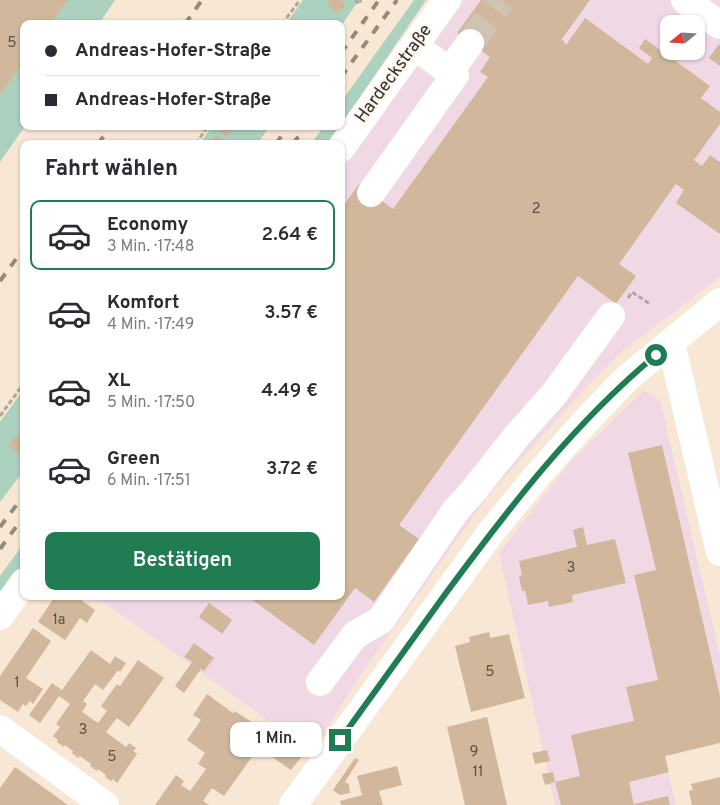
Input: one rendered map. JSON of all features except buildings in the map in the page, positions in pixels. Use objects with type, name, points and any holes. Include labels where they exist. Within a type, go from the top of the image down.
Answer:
[{"type":"street","name":"Hardeckstraße","points":[[345,142],[447,0]]},
{"type":"street","points":[[685,0],[720,25]]},
{"type":"street","points":[[450,71],[470,43]]},
{"type":"street","points":[[372,193],[455,76],[414,46]]},
{"type":"street","points":[[293,805],[491,532],[542,469],[626,379],[720,302]]},
{"type":"street","points":[[320,682],[355,635],[381,620],[456,510],[554,394],[612,316]]},
{"type":"street","points":[[670,343],[720,552]]},
{"type":"street","points":[[0,616],[20,588]]},
{"type":"street","points":[[385,614],[415,636]]},
{"type":"street","points":[[0,729],[105,805]]},
{"type":"path","points":[[285,20],[300,0]]},
{"type":"path","points":[[355,0],[359,4],[361,0]]},
{"type":"path","points":[[0,416],[20,388]]},
{"type":"shaded area","points":[[464,0],[720,0],[720,277],[624,350],[588,385],[488,496],[359,677],[312,752],[101,600],[345,600],[345,164]]},
{"type":"shaded area","points":[[644,390],[660,400],[720,656],[720,742],[664,757],[676,805],[555,805],[499,553],[572,460]]},
{"type":"green space","points":[[68,0],[115,0],[102,20],[54,20]]},
{"type":"green space","points":[[303,0],[359,0],[345,20],[289,20]]},
{"type":"green space","points":[[414,0],[426,0],[345,119],[345,96]]},
{"type":"green space","points":[[20,68],[20,130],[22,130],[0,162],[0,95]]},
{"type":"green space","points":[[209,130],[267,130],[260,140],[203,140]]},
{"type":"green space","points":[[321,130],[337,130],[331,140],[314,140]]},
{"type":"green space","points":[[20,394],[20,475],[0,502],[0,422]]},
{"type":"green space","points":[[20,548],[20,572],[0,598],[0,576]]},
{"type":"tunnel","points":[[470,43],[501,0]]},
{"type":"railway","points":[[188,20],[202,0]]},
{"type":"railway","points":[[345,47],[379,0]]},
{"type":"railway","points":[[345,72],[397,0]]},
{"type":"railway","points":[[101,140],[108,130]]},
{"type":"railway","points":[[279,140],[285,130]]},
{"type":"railway","points":[[296,140],[303,130]]},
{"type":"railway","points":[[0,281],[20,254]]},
{"type":"railway","points":[[0,527],[20,500]]},
{"type":"railway","points":[[0,549],[20,522]]},
{"type":"route","points":[[340,740],[491,532],[525,490],[626,379],[656,355]]}]
